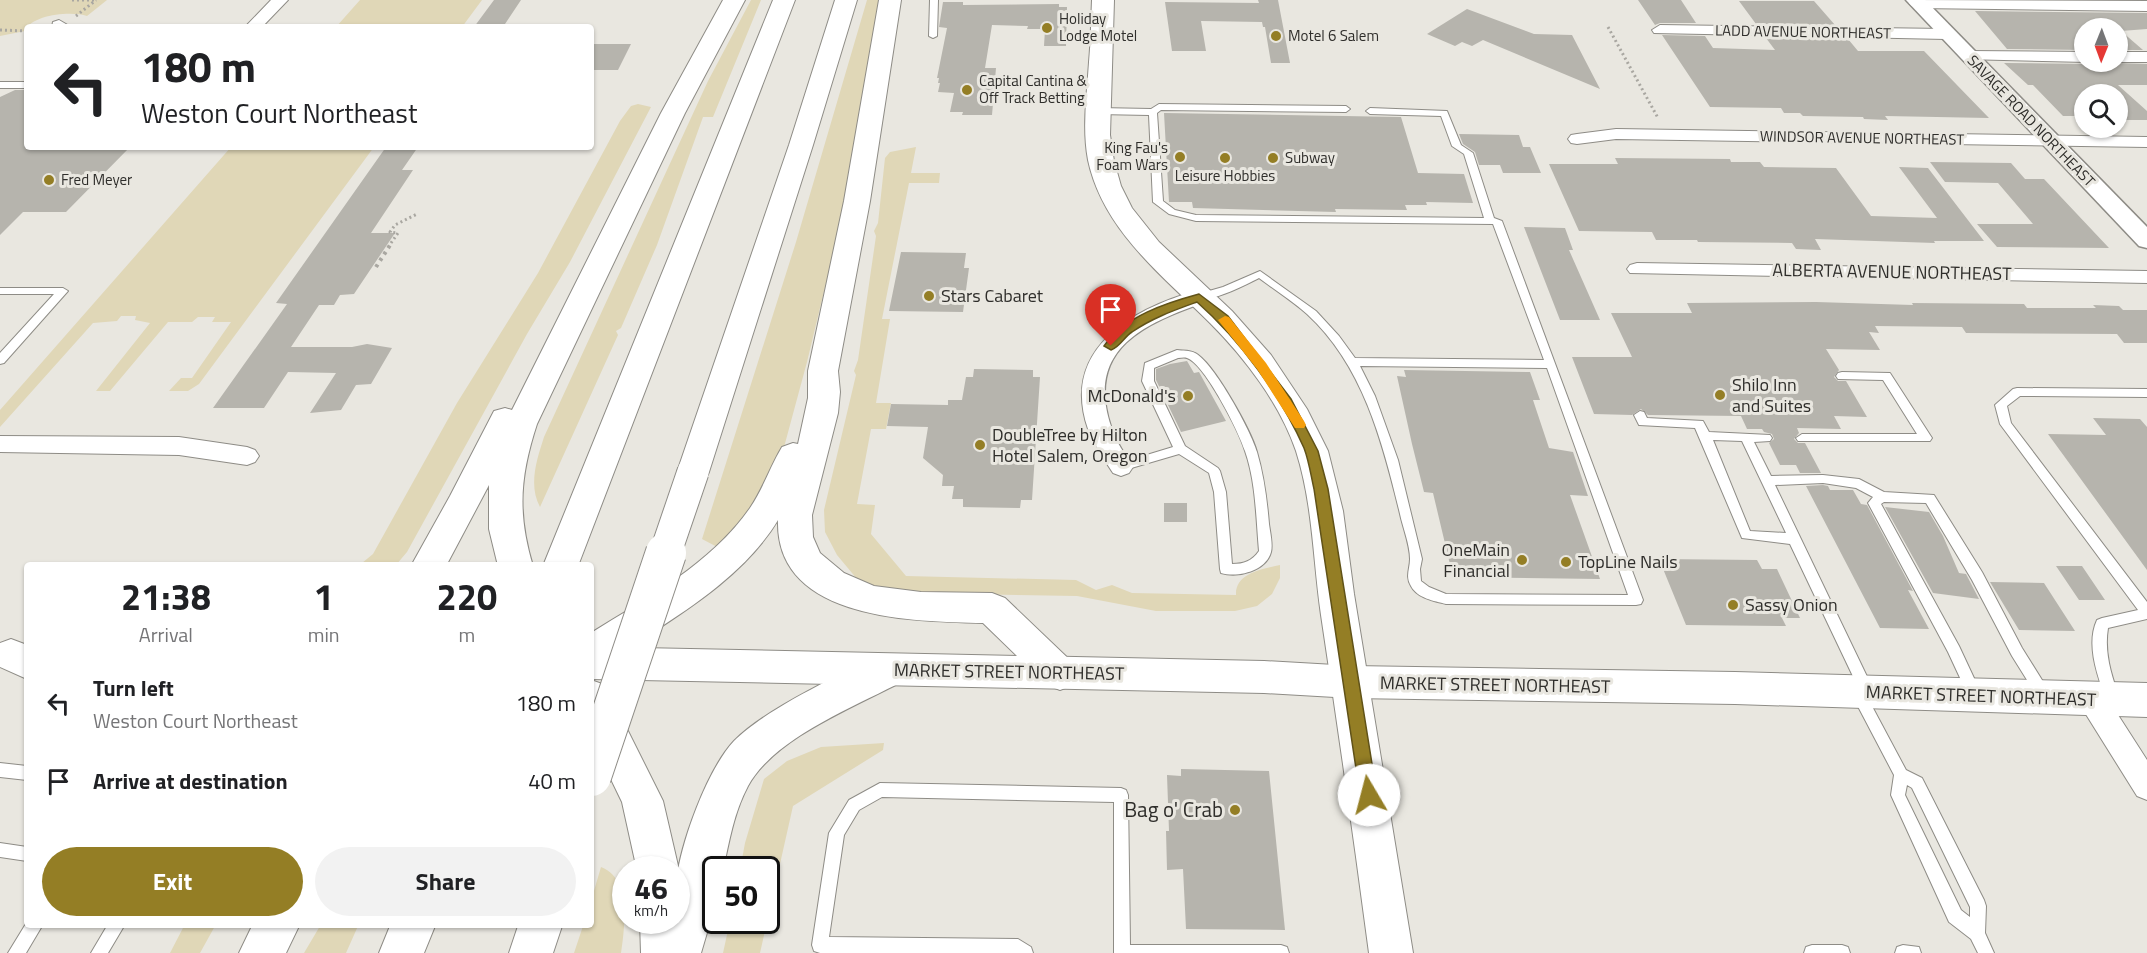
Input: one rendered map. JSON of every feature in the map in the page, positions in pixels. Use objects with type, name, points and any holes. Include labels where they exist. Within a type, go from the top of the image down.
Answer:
[{"type":"main road","points":[[515,562],[503,517],[506,473],[521,424],[691,77],[734,0]]},
{"type":"main road","points":[[562,562],[784,0]]},
{"type":"main road","points":[[594,767],[798,155],[846,0]]},
{"type":"main road","points":[[890,0],[857,201],[823,371],[824,398],[795,514],[795,540],[808,564],[822,578],[844,592],[873,601],[992,608],[1060,674]]},
{"type":"main road","points":[[1103,0],[1098,111],[1100,160],[1113,197],[1135,234],[1223,319],[1262,366],[1287,402],[1311,451],[1321,489],[1339,613],[1352,682],[1391,953]]},
{"type":"main road","points":[[430,562],[465,500],[508,413],[555,353]]},
{"type":"main road","points":[[594,650],[678,596],[723,561],[757,525],[783,483],[809,401],[823,371]]},
{"type":"main road","name":"MARKET STREET NORTHEAST","points":[[594,663],[1264,677],[1352,682],[1863,692],[2117,700]]},
{"type":"main road","points":[[679,953],[716,815],[736,768],[749,753],[773,734],[890,670]]},
{"type":"main road","points":[[594,703],[642,801],[655,856]]},
{"type":"main road","points":[[260,953],[266,928]]},
{"type":"main road","points":[[260,953],[276,928]]},
{"type":"main road","points":[[402,953],[412,928]]},
{"type":"main road","points":[[531,953],[539,928]]},
{"type":"main road","points":[[662,934],[663,953]]},
{"type":"street","points":[[256,24],[280,0]]},
{"type":"street","points":[[1916,2],[2147,6]]},
{"type":"street","name":"SAVAGE ROAD NORTHEAST","points":[[1916,2],[2147,241]]},
{"type":"street","name":"LADD AVENUE NORTHEAST","points":[[1660,30],[1946,34]]},
{"type":"street","points":[[1969,56],[2074,57]]},
{"type":"street","points":[[2128,57],[2147,57]]},
{"type":"street","name":"WINDSOR AVENUE NORTHEAST","points":[[1577,139],[1617,134],[2147,142]]},
{"type":"street","name":"ALBERTA AVENUE NORTHEAST","points":[[1637,269],[2147,277]]},
{"type":"street","points":[[1121,467],[1099,426],[1096,410],[1095,390],[1099,368],[1105,354],[1126,330],[1166,309],[1199,297]]},
{"type":"street","points":[[0,444],[179,446],[247,456]]},
{"type":"street","points":[[2117,700],[2147,786]]},
{"type":"lane","points":[[933,36],[934,0]]},
{"type":"lane","points":[[0,85],[24,85]]},
{"type":"lane","points":[[1098,111],[1153,112],[1160,106],[1346,109]]},
{"type":"lane","points":[[1370,111],[1444,112],[1457,146],[1468,153],[1490,221]]},
{"type":"lane","points":[[1153,112],[1158,202],[1172,212],[1196,218],[1497,221],[1636,600],[1446,599],[1426,593],[1415,583],[1413,571],[1416,559],[1392,455],[1353,362],[1312,313],[1260,274],[1227,290],[1199,297]]},
{"type":"lane","points":[[0,291],[63,291],[0,360]]},
{"type":"lane","points":[[1121,467],[1180,449],[1214,471],[1220,492],[1226,569],[1243,569],[1259,561],[1265,551],[1260,492],[1251,450],[1221,388],[1204,366],[1191,355],[1177,354],[1149,366],[1148,381],[1180,449]]},
{"type":"lane","points":[[1353,362],[1551,364]]},
{"type":"lane","points":[[1802,438],[1926,438],[1886,376],[1842,376]]},
{"type":"lane","points":[[2117,700],[2101,666],[2098,642],[2102,624],[2147,613],[2006,424],[2001,405],[2017,392],[2147,393]]},
{"type":"lane","points":[[1640,415],[1643,422],[1699,424],[1746,535],[1794,538]]},
{"type":"lane","points":[[1705,436],[1766,438]]},
{"type":"lane","points":[[1746,437],[1901,775],[1898,795],[1954,916],[1977,933]]},
{"type":"lane","points":[[1767,482],[1823,479],[1859,484],[1882,497],[1930,498],[1977,576],[2017,652],[2046,698]]},
{"type":"lane","points":[[1882,497],[1874,503],[1954,650],[1976,696]]},
{"type":"lane","points":[[0,770],[24,773]]},
{"type":"lane","points":[[1901,775],[1917,783],[1978,906],[1977,933],[1986,953]]},
{"type":"lane","points":[[1025,953],[1018,947],[820,945],[837,833],[854,806],[880,790],[1121,795],[1122,953],[1281,953]]},
{"type":"lane","points":[[0,850],[24,854]]},
{"type":"lane","points":[[16,953],[33,928]]},
{"type":"lane","points":[[99,953],[115,928]]},
{"type":"lane","points":[[1812,953],[1842,953]]},
{"type":"lane","points":[[1903,953],[1913,953]]},
{"type":"path","points":[[72,0],[96,0]]},
{"type":"path","points":[[64,24],[96,0]]},
{"type":"path","points":[[1608,27],[1667,135]]},
{"type":"path","points":[[0,30],[24,31]]},
{"type":"path","points":[[376,267],[398,233],[390,232],[395,225],[417,214]]},
{"type":"shaded area","points":[[0,0],[107,0],[87,16],[63,14],[44,17],[31,24],[24,24],[24,31],[0,36]]},
{"type":"shaded area","points":[[360,0],[482,0],[464,24],[339,24]]},
{"type":"shaded area","points":[[751,0],[761,0],[713,117],[703,117],[657,245],[621,328],[616,331],[618,335],[540,507],[536,499],[534,481],[536,463],[544,437],[708,81]]},
{"type":"shaded area","points":[[867,0],[879,0],[839,229],[807,362],[776,471],[721,549],[702,539],[796,242]]},
{"type":"shaded area","points":[[638,104],[651,107],[570,262],[527,334],[407,552],[399,562],[363,562],[373,554],[457,403],[538,273],[620,121],[631,106]]},
{"type":"shaded area","points":[[916,147],[911,173],[940,173],[939,183],[909,183],[882,319],[890,319],[876,403],[891,403],[886,429],[871,429],[857,504],[875,505],[871,534],[906,576],[1076,580],[1096,590],[1112,585],[1132,593],[1236,595],[1240,582],[1245,577],[1258,570],[1280,565],[1280,578],[1272,594],[1257,606],[1235,611],[1156,611],[1077,596],[904,593],[878,589],[857,579],[837,555],[825,532],[824,510],[856,375],[854,371],[858,360],[876,236],[874,231],[878,223],[885,158],[890,152]]},
{"type":"shaded area","points":[[228,150],[372,150],[199,384],[188,391],[169,391],[181,378],[192,378],[231,322],[212,322],[215,317],[198,317],[192,322],[168,322],[110,391],[96,391],[150,323],[135,320],[136,316],[121,316],[117,321],[93,323],[0,427],[0,410]]},
{"type":"shaded area","points":[[884,743],[883,750],[793,806],[780,864],[780,856],[743,856],[764,779],[787,761],[821,747]]},
{"type":"shaded area","points":[[601,867],[612,874],[612,934],[623,934],[621,953],[574,953],[582,928],[594,928],[594,891]]},
{"type":"shaded area","points":[[183,928],[214,928],[200,953],[170,953]]},
{"type":"shaded area","points":[[319,928],[357,928],[346,953],[304,953]]},
{"type":"shaded area","points":[[727,934],[764,934],[760,953],[723,953]]},
{"type":"building","points":[[494,0],[521,0],[505,24],[476,24]]},
{"type":"building","name":"Motel 6 Salem","points":[[1258,0],[1278,0],[1290,63],[1271,63],[1265,27],[1262,22],[1201,21],[1206,51],[1172,51],[1165,2],[1259,3]]},
{"type":"building","points":[[1638,0],[1681,0],[1696,23],[1655,25]]},
{"type":"building","points":[[1739,1],[1814,1],[1835,25],[1756,24]]},
{"type":"building","points":[[943,2],[963,2],[963,5],[1059,4],[1059,7],[1067,7],[1066,46],[1044,46],[1045,29],[992,25],[985,68],[996,68],[992,115],[962,115],[963,112],[950,112],[954,93],[938,92],[940,83],[937,78],[947,28],[939,27]]},
{"type":"building","points":[[1467,9],[1534,34],[1572,35],[1600,89],[1483,40],[1472,46],[1462,42],[1455,46],[1427,34]]},
{"type":"building","points":[[1975,11],[2147,13],[2147,29],[2128,30],[2128,18],[2074,18],[2074,50],[2007,49]]},
{"type":"building","points":[[1662,35],[1705,36],[1713,48],[1775,50],[1766,38],[1848,39],[1858,51],[1924,51],[1989,118],[1885,116],[1888,120],[1864,119],[1863,117],[1803,116],[1800,113],[1784,113],[1781,108],[1710,107]]},
{"type":"building","points":[[2128,37],[2143,50],[2128,50]]},
{"type":"building","points":[[594,44],[631,44],[618,70],[594,70]]},
{"type":"building","points":[[2004,63],[2074,64],[2074,72],[2128,72],[2128,63],[2147,64],[2147,85],[2074,84],[2074,116],[2063,116],[2033,85],[2028,85]]},
{"type":"building","name":"Fred Meyer","points":[[15,90],[24,90],[24,150],[127,150],[66,212],[23,212],[0,235],[0,97]]},
{"type":"building","points":[[2128,94],[2147,111],[2147,120],[2128,120]]},
{"type":"building","points":[[1164,113],[1401,117],[1418,173],[1464,174],[1473,203],[1426,202],[1427,205],[1405,205],[1407,210],[1335,209],[1336,212],[1193,208],[1192,202],[1169,202]]},
{"type":"building","points":[[1459,134],[1519,135],[1523,147],[1530,147],[1541,173],[1503,173],[1500,165],[1479,165],[1475,152],[1463,144]]},
{"type":"building","points":[[384,150],[416,150],[402,170],[413,170],[371,233],[395,233],[354,294],[340,295],[334,305],[319,305],[291,347],[352,347],[367,344],[392,348],[371,384],[356,385],[341,410],[310,413],[336,373],[288,372],[264,408],[213,408],[287,304],[276,303]]},
{"type":"building","points":[[1615,158],[1730,159],[1731,162],[1760,162],[1764,167],[1836,168],[1871,216],[1937,218],[1899,167],[1928,168],[1984,241],[1934,241],[1935,243],[1815,239],[1821,250],[1796,249],[1792,243],[1656,240],[1652,232],[1579,231],[1549,164],[1618,164]]},
{"type":"building","points":[[1930,162],[2011,163],[2025,179],[2044,179],[2109,248],[1997,247],[1977,224],[2033,224],[1998,183],[1945,182]]},
{"type":"building","points":[[1524,227],[1565,228],[1573,250],[1569,250],[1600,320],[1560,320]]},
{"type":"building","name":"Stars Cabaret","points":[[901,252],[966,253],[964,268],[969,268],[963,312],[889,311]]},
{"type":"building","points":[[1816,302],[1913,305],[1912,303],[2024,304],[2027,308],[2119,306],[2123,310],[2147,310],[2147,343],[2124,343],[2117,334],[1966,333],[1962,327],[1875,326],[1879,333],[1869,332],[1880,350],[1826,349],[1839,370],[1834,377],[1838,381],[1846,381],[1867,417],[1834,416],[1841,429],[1797,428],[1799,433],[1794,439],[1798,443],[1805,443],[1821,473],[1800,473],[1796,465],[1780,465],[1769,443],[1774,439],[1772,434],[1762,429],[1747,429],[1741,416],[1648,415],[1641,409],[1632,415],[1594,414],[1572,357],[1632,357],[1611,313],[1692,313],[1687,303]]},
{"type":"building","name":"McDonald's","points":[[1187,361],[1194,373],[1199,372],[1226,421],[1181,432],[1156,380],[1156,369]]},
{"type":"building","name":"DoubleTree by Hilton Hotel Salem, Oregon","points":[[974,369],[1033,370],[1033,377],[1040,377],[1032,500],[1021,500],[1020,508],[963,507],[963,499],[952,499],[954,486],[942,486],[943,475],[923,458],[928,427],[887,426],[891,404],[948,405],[948,400],[962,400],[966,377],[973,377]]},
{"type":"building","points":[[1404,370],[1530,372],[1540,400],[1533,400],[1549,448],[1573,452],[1588,496],[1570,495],[1600,579],[1453,577],[1433,493],[1424,492],[1412,444],[1397,376],[1406,377]]},
{"type":"building","points":[[2093,418],[2140,419],[2147,427],[2147,570],[2048,434],[2106,435]]},
{"type":"building","points":[[1806,486],[1828,486],[1830,490],[1853,490],[1861,504],[1867,505],[1913,591],[1908,590],[1929,629],[1880,628]]},
{"type":"building","points":[[1164,503],[1187,503],[1187,522],[1164,522]]},
{"type":"building","points":[[1885,507],[1929,512],[1943,536],[1959,573],[1966,574],[1979,599],[1933,593]]},
{"type":"building","points":[[1659,559],[1757,560],[1762,569],[1777,569],[1800,618],[1782,618],[1786,626],[1686,625]]},
{"type":"building","points":[[2056,566],[2082,566],[2105,600],[2079,600]]},
{"type":"building","points":[[1990,582],[2044,583],[2075,631],[2019,630]]},
{"type":"building","points":[[1181,769],[1269,771],[1285,930],[1186,929],[1183,869],[1167,870],[1166,831],[1169,831],[1167,775],[1181,776]]},
{"type":"slow traffic","points":[[1225,320],[1262,366],[1300,425]]},
{"type":"place","name":"Holiday Lodge Motel","points":[[1047,28]]},
{"type":"place","name":"Motel 6 Salem","points":[[1276,36]]},
{"type":"place","name":"Capital Cantina & Off Track Betting","points":[[967,90]]},
{"type":"place","name":"King Fau's Foam Wars","points":[[1180,157]]},
{"type":"place","name":"Leisure Hobbies","points":[[1225,158]]},
{"type":"place","name":"Subway","points":[[1273,158]]},
{"type":"place","name":"Fred Meyer","points":[[49,180]]},
{"type":"place","name":"Stars Cabaret","points":[[929,296]]},
{"type":"place","name":"Shilo Inn and Suites","points":[[1720,395]]},
{"type":"place","name":"McDonald's","points":[[1188,396]]},
{"type":"place","name":"DoubleTree by Hilton Hotel Salem, Oregon","points":[[980,445]]},
{"type":"place","name":"OneMain Financial","points":[[1522,560]]},
{"type":"place","name":"TopLine Nails","points":[[1566,562]]},
{"type":"place","name":"Sassy Onion","points":[[1733,605]]},
{"type":"place","name":"Bag o' Crab","points":[[1235,810]]},
{"type":"route","points":[[1111,346],[1126,330],[1166,309],[1199,297],[1223,319],[1262,366],[1287,402],[1311,451],[1321,489],[1369,795]]}]
